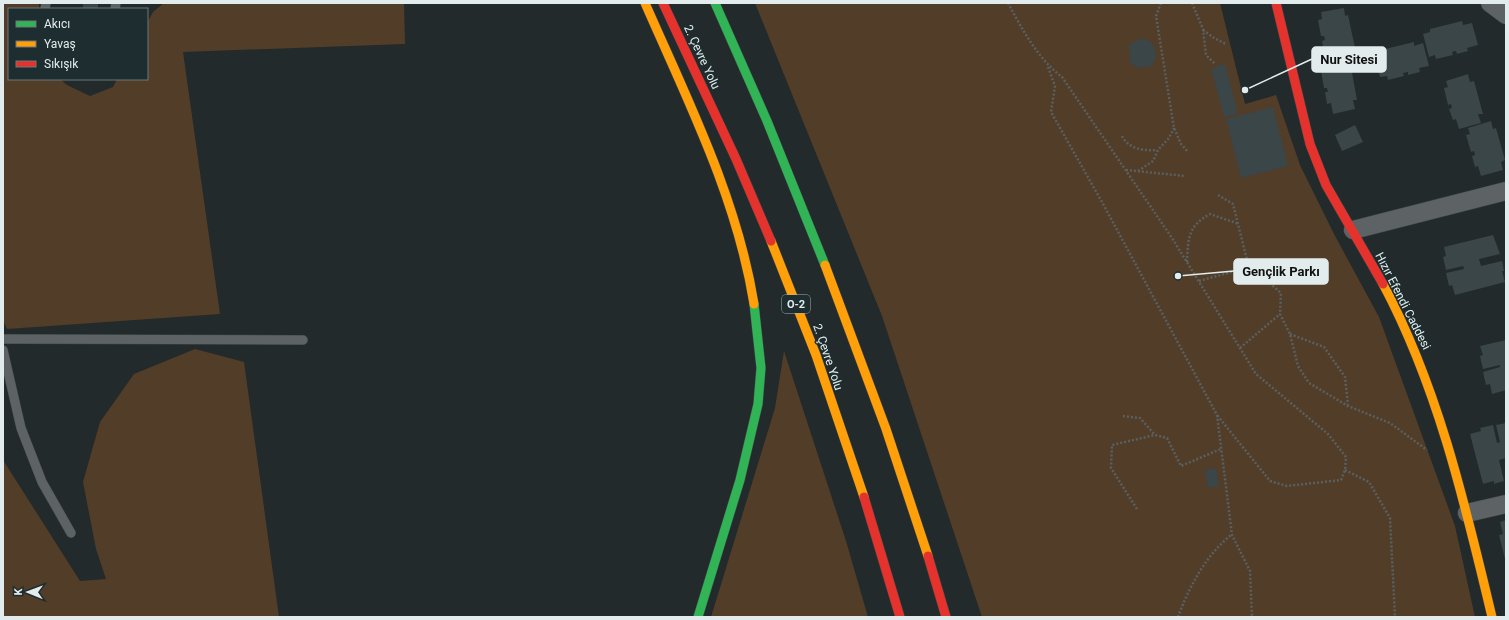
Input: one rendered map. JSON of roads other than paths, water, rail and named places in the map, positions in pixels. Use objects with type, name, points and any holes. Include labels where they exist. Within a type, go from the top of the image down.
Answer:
[{"type":"main road","points":[[646,3],[716,164],[749,271],[758,327],[761,368],[758,404],[740,480],[698,617]]},
{"type":"main road","name":"2. Çevre Yolu","points":[[663,3],[713,108],[802,318],[848,452],[900,617]]},
{"type":"main road","points":[[715,3],[724,21],[833,280],[901,473],[946,617]]},
{"type":"main road","name":"Hızır Efendi Caddesi","points":[[1276,3],[1310,144],[1326,185],[1353,230],[1407,331],[1421,365],[1467,513],[1492,617]]},
{"type":"street","points":[[1490,3],[1506,15]]},
{"type":"street","points":[[1353,230],[1506,191]]},
{"type":"street","points":[[1467,513],[1506,504]]},
{"type":"lane","points":[[719,3],[724,21]]},
{"type":"lane","points":[[3,339],[303,340]]},
{"type":"lane","points":[[3,350],[21,428],[42,482],[70,534]]},
{"type":"place","name":"Nur Sitesi","points":[[1245,90]]},
{"type":"place","name":"Gençlik Parkı","points":[[1178,276]]}]
